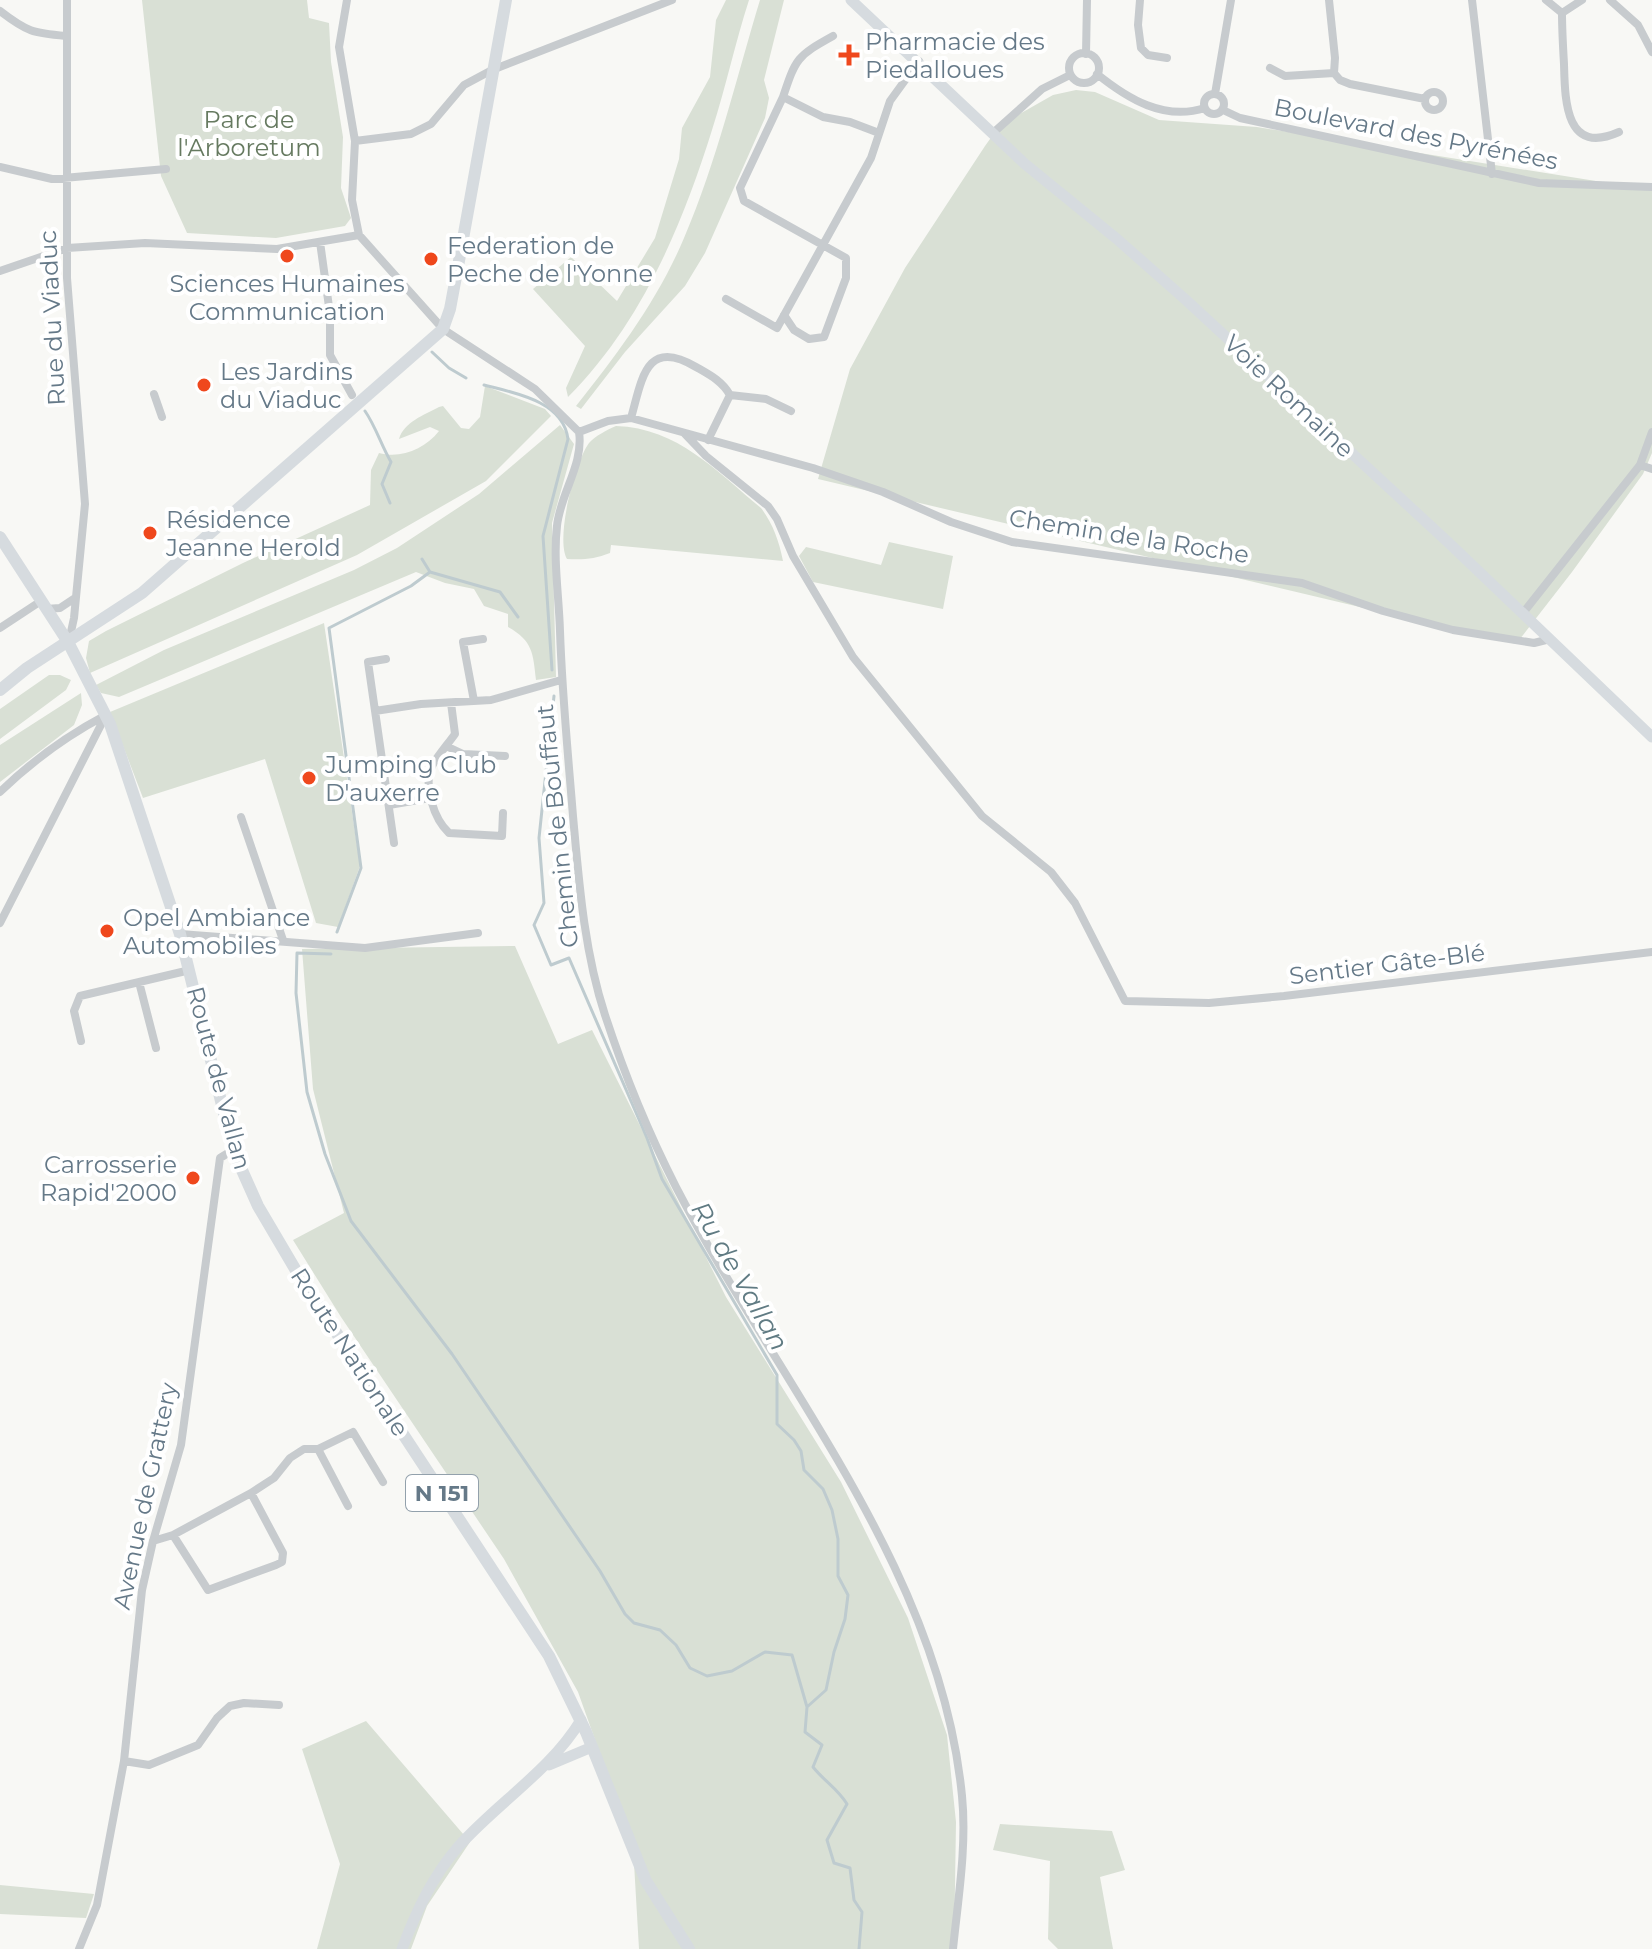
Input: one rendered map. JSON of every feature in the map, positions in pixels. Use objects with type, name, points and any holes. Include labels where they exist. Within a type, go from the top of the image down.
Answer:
[{"type":"main road","points":[[0,690],[27,668],[142,593],[443,329],[450,309],[506,0]]},
{"type":"main road","name":"Voie Romaine","points":[[851,0],[1046,182],[1186,300],[1652,737]]},
{"type":"main road","name":"N 151","points":[[2,544],[68,642],[108,720]]},
{"type":"main road","points":[[78,663],[88,629]]},
{"type":"main road","name":"Route de Vallan","points":[[108,720],[180,934],[233,1150],[258,1206],[280,1245]]},
{"type":"main road","name":"Route Nationale","points":[[280,1245],[533,1629],[560,1676],[592,1747]]},
{"type":"main road","points":[[402,1949],[420,1907],[446,1862],[473,1831],[569,1740],[581,1720]]},
{"type":"main road","points":[[541,1769],[592,1747]]},
{"type":"main road","name":"N 151","points":[[592,1747],[646,1881],[689,1949]]},
{"type":"street","name":"Rue du Viaduc","points":[[67,0],[67,248],[85,504],[76,597],[68,642]]},
{"type":"street","points":[[347,0],[339,47],[355,141],[352,200],[359,235],[443,329],[535,389],[579,432]]},
{"type":"street","points":[[355,141],[411,134],[431,124],[464,85],[492,70],[672,0]]},
{"type":"street","points":[[1086,54],[1087,0]]},
{"type":"street","points":[[1150,0],[1139,5],[1141,48],[1148,55],[1167,58]]},
{"type":"street","points":[[1215,94],[1231,0]]},
{"type":"street","points":[[1329,0],[1334,73]]},
{"type":"street","points":[[1472,0],[1492,174]]},
{"type":"street","points":[[1546,0],[1562,13],[1565,94],[1570,120],[1589,137],[1606,137],[1619,132]]},
{"type":"street","points":[[1562,13],[1582,0]]},
{"type":"street","points":[[1610,0],[1638,25],[1652,52]]},
{"type":"street","points":[[0,11],[34,33],[66,36]]},
{"type":"street","points":[[784,315],[794,330],[809,339],[824,337],[846,278],[846,258],[744,201],[740,188],[783,97],[793,66],[803,52],[833,36]]},
{"type":"street","points":[[1086,54],[1097,61],[1097,74],[1086,83],[1077,82],[1070,75],[1069,66],[1073,58],[1086,54]]},
{"type":"street","points":[[726,299],[777,328],[871,158],[890,101],[919,61]]},
{"type":"street","points":[[1270,68],[1285,76],[1334,73],[1350,84],[1425,99]]},
{"type":"street","points":[[1097,74],[1120,92],[1154,109],[1169,112],[1205,108],[1212,114],[1223,110],[1223,99],[1215,94]]},
{"type":"street","points":[[993,133],[1042,89],[1070,75]]},
{"type":"street","points":[[1205,108],[1206,98],[1215,94]]},
{"type":"street","points":[[783,97],[823,117],[850,122],[879,133]]},
{"type":"street","name":"Boulevard des Pyrénées","points":[[1223,110],[1240,118],[1539,183],[1652,187]]},
{"type":"street","points":[[0,167],[52,179],[166,169]]},
{"type":"street","points":[[0,271],[67,248],[145,243],[277,249],[359,235]]},
{"type":"street","points":[[320,242],[330,314],[330,355],[352,395]]},
{"type":"street","points":[[631,418],[643,378],[655,361],[668,355],[682,358],[721,382],[730,395],[766,399],[791,411]]},
{"type":"street","points":[[154,394],[162,417]]},
{"type":"street","points":[[708,440],[730,395]]},
{"type":"street","name":"Chemin de la Roche","points":[[579,432],[608,421],[631,418],[813,468],[883,492],[951,522],[1012,542],[1302,583],[1383,611],[1453,630],[1534,643],[1550,639]]},
{"type":"street","name":"Chemin de Bouffaut","points":[[579,432],[579,452],[557,524],[554,682],[580,893],[597,986],[618,1051],[677,1189],[871,1521],[909,1598],[940,1688],[956,1756],[964,1819],[953,1949]]},
{"type":"street","points":[[1523,613],[1640,465],[1652,432]]},
{"type":"street","name":"Sentier Gâte-Blé","points":[[685,434],[706,456],[768,506],[793,556],[853,657],[982,816],[1051,872],[1075,903],[1125,1001],[1209,1003],[1652,952]]},
{"type":"street","points":[[1640,465],[1652,469]]},
{"type":"street","points":[[0,628],[44,605],[60,608],[76,597]]},
{"type":"street","points":[[474,701],[463,642],[483,639]]},
{"type":"street","points":[[386,659],[368,662],[394,843]]},
{"type":"street","points":[[375,711],[421,704],[491,700],[554,682]]},
{"type":"street","points":[[451,703],[455,734],[430,769],[430,798],[444,828],[449,833],[502,836],[503,813]]},
{"type":"street","points":[[0,792],[83,727],[108,720]]},
{"type":"street","points":[[0,923],[108,720]]},
{"type":"street","points":[[446,746],[463,754],[505,756]]},
{"type":"street","points":[[389,805],[430,798]]},
{"type":"street","points":[[241,817],[283,940]]},
{"type":"street","points":[[180,934],[365,948],[478,933]]},
{"type":"street","points":[[81,1041],[74,1011],[80,996],[190,970]]},
{"type":"street","points":[[139,982],[156,1048]]},
{"type":"street","name":"Avenue de Grattery","points":[[79,1949],[97,1905],[124,1761],[142,1590],[181,1445],[220,1158],[233,1150]]},
{"type":"street","points":[[153,1541],[173,1535],[251,1493],[274,1478],[290,1458],[304,1449],[318,1449],[353,1432],[383,1482]]},
{"type":"street","points":[[318,1449],[348,1506]]},
{"type":"street","points":[[173,1535],[208,1590],[282,1562],[283,1553],[251,1493]]},
{"type":"street","points":[[124,1761],[149,1765],[198,1745],[217,1718],[230,1706],[244,1703],[279,1705]]},
{"type":"green space","name":"Parc de l'Arboretum","points":[[142,0],[307,0],[309,18],[329,23],[331,62],[343,137],[341,188],[351,218],[345,226],[276,238],[187,233],[161,176]]},
{"type":"green space","points":[[726,0],[749,0],[717,114],[687,202],[638,306],[594,369],[568,397],[566,388],[585,346],[533,289],[571,257],[617,301],[655,238],[679,159],[682,128],[710,77],[716,20]]},
{"type":"green space","points":[[760,0],[784,0],[764,80],[769,98],[765,118],[705,253],[685,286],[625,352],[581,409],[576,406],[636,325],[684,238],[716,150]]},
{"type":"green space","points":[[1076,90],[1095,92],[1159,120],[1257,127],[1652,190],[1652,453],[1643,474],[1516,644],[818,479],[850,369],[905,268],[985,146],[1000,125],[1053,95]]},
{"type":"green space","points":[[485,386],[545,409],[551,416],[486,481],[357,555],[90,673],[86,658],[89,641],[243,563],[370,505],[371,470],[379,453],[396,455],[427,443],[439,431],[430,427],[399,439],[410,424],[439,407],[443,406],[461,428],[469,429],[480,417]]},
{"type":"green space","points":[[560,425],[574,444],[552,523],[556,677],[536,680],[530,649],[522,637],[508,627],[508,614],[484,606],[474,589],[416,572],[119,697],[101,693],[96,685],[164,650],[354,570],[397,548],[479,494]]},
{"type":"green space","points":[[616,426],[658,434],[712,466],[761,508],[775,533],[783,561],[611,545],[610,553],[605,555],[567,559],[563,535],[578,466],[589,443]]},
{"type":"green space","points":[[889,542],[953,556],[943,609],[813,582],[799,556],[806,547],[881,565]]},
{"type":"green space","name":"Jumping Club D'auxerre","points":[[324,623],[360,866],[338,927],[316,923],[265,759],[143,798],[110,712]]},
{"type":"green space","points":[[49,675],[60,675],[71,680],[66,690],[0,739],[0,709]]},
{"type":"green space","points":[[81,693],[82,705],[74,725],[0,782],[0,745]]},
{"type":"green space","points":[[515,946],[558,1044],[592,1030],[726,1297],[841,1482],[908,1618],[947,1735],[956,1822],[954,1949],[639,1949],[633,1846],[578,1692],[504,1559],[341,1317],[293,1240],[344,1213],[313,1089],[302,949]]},
{"type":"green space","points":[[366,1721],[470,1842],[427,1906],[411,1949],[317,1949],[340,1864],[302,1749]]},
{"type":"green space","points":[[1000,1824],[1112,1831],[1125,1870],[1100,1877],[1113,1949],[1058,1949],[1048,1939],[1050,1861],[993,1850]]},
{"type":"green space","points":[[0,1885],[94,1894],[86,1918],[0,1914]]},
{"type":"waterway","name":"Ru de Vallan","points":[[432,352],[466,378]]},
{"type":"waterway","name":"Ru de Vallan","points":[[484,385],[523,396],[547,407],[564,426],[568,439],[543,536],[552,670]]},
{"type":"waterway","points":[[365,411],[391,462],[382,484],[390,503]]},
{"type":"waterway","points":[[422,559],[430,572],[500,592],[518,617]]},
{"type":"waterway","points":[[337,932],[361,868],[329,628],[411,586],[430,572]]},
{"type":"waterway","name":"Ru de Vallan","points":[[554,696],[539,838],[544,903],[534,925],[551,965],[569,958],[662,1179],[777,1375],[777,1424],[794,1440],[801,1451],[804,1470],[823,1489],[832,1510],[838,1539],[838,1576],[848,1595],[845,1619],[826,1690],[807,1707],[805,1732],[822,1745],[813,1767],[847,1804],[827,1840],[834,1863],[850,1868],[854,1900],[862,1912],[859,1949]]},
{"type":"waterway","points":[[331,954],[297,953],[296,993],[307,1092],[325,1154],[351,1221],[452,1354],[600,1571],[625,1614],[634,1623],[660,1630],[676,1645],[690,1668],[707,1676],[732,1671],[765,1652],[792,1655],[807,1707]]},
{"type":"place","name":"Pharmacie des Piedalloues","points":[[849,55]]},
{"type":"place","name":"Sciences Humaines Communication","points":[[287,256]]},
{"type":"place","name":"Federation de Peche de l'Yonne","points":[[431,259]]},
{"type":"place","name":"Les Jardins du Viaduc","points":[[204,385]]},
{"type":"place","name":"Résidence Jeanne Herold","points":[[150,533]]},
{"type":"place","name":"Jumping Club D'auxerre","points":[[309,778]]},
{"type":"place","name":"Opel Ambiance Automobiles","points":[[107,931]]},
{"type":"place","name":"Carrosserie Rapid'2000","points":[[193,1178]]}]
